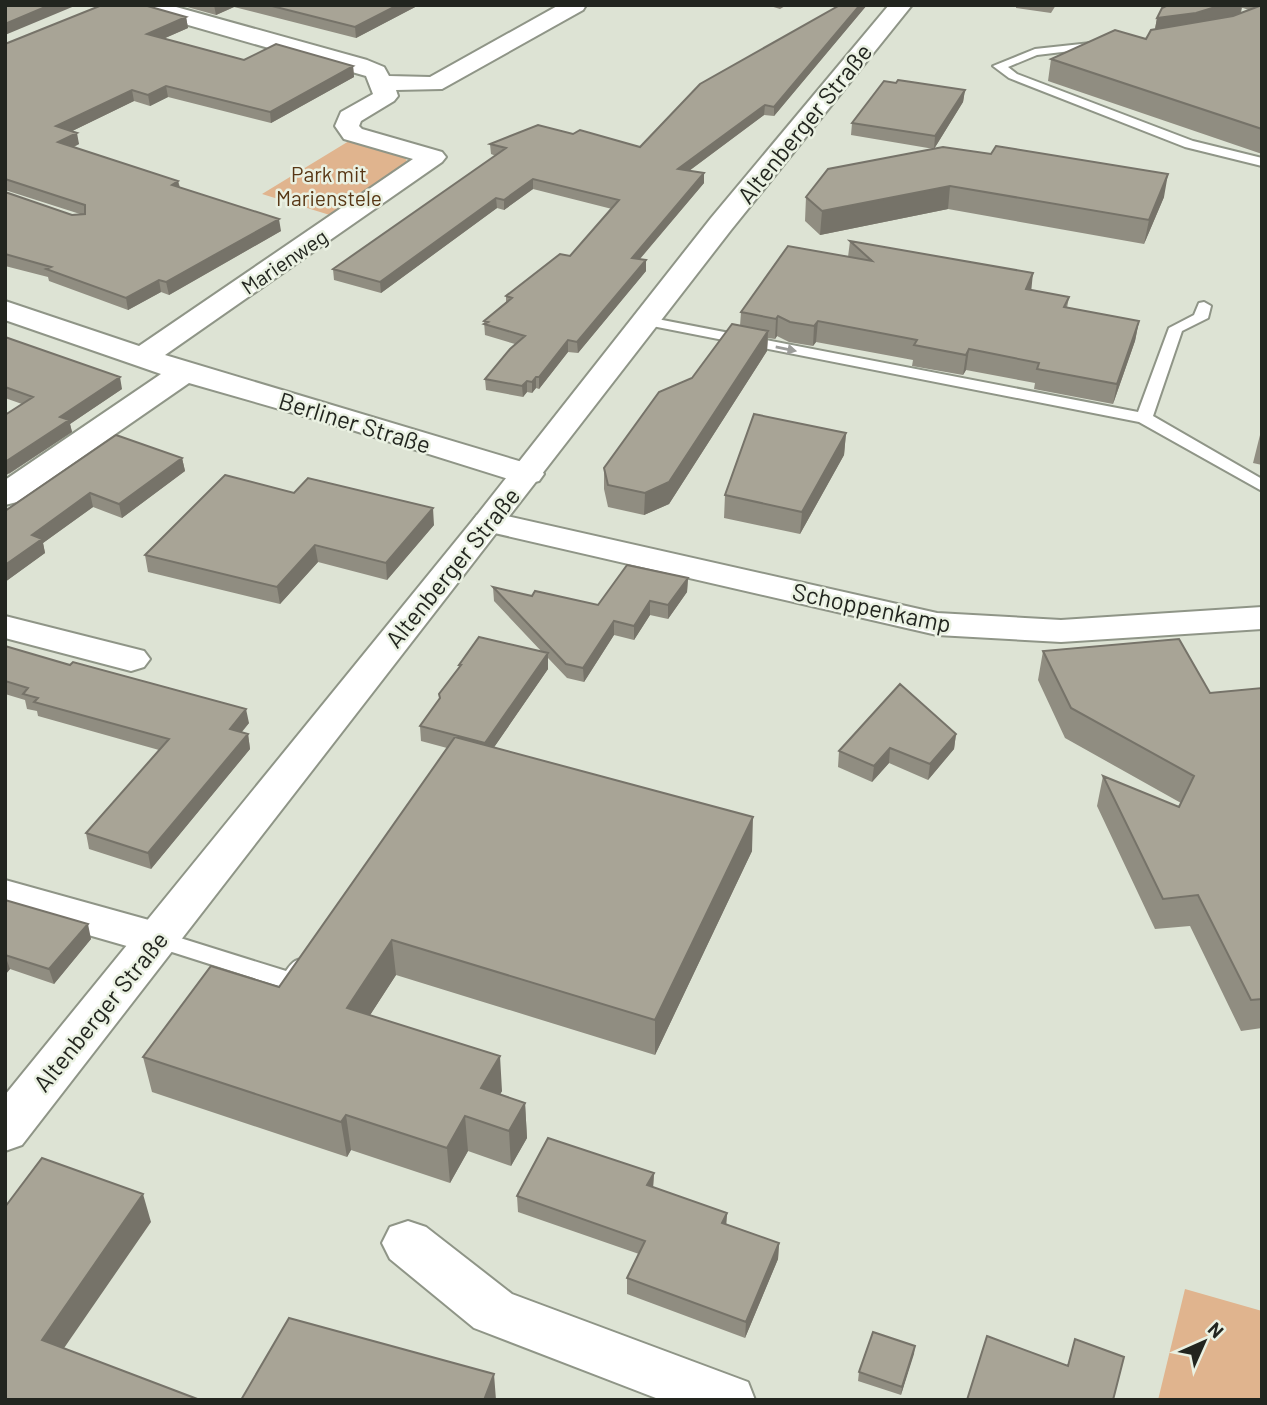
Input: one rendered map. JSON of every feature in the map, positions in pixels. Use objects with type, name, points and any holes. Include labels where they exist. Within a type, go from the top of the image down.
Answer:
[{"type":"street","points":[[144,5],[359,65],[376,72],[382,83],[434,84],[575,5]]},
{"type":"street","name":"Altenberger Straße","points":[[5,1131],[527,474],[721,224],[901,5]]},
{"type":"street","name":"Marienweg","points":[[143,357],[433,157],[353,134],[347,127],[350,117],[386,96],[382,83]]},
{"type":"street","name":"Berliner Straße","points":[[5,310],[184,372],[360,422],[527,474]]},
{"type":"street","points":[[5,495],[184,372]]},
{"type":"street","name":"Schoppenkamp","points":[[489,522],[937,624],[1061,631],[1262,618]]},
{"type":"street","points":[[5,627],[131,659]]},
{"type":"street","points":[[5,895],[158,939]]},
{"type":"street","points":[[408,1242],[493,1311],[728,1400]]},
{"type":"lane","points":[[1109,45],[1035,52],[999,66],[1013,76],[1189,144],[1262,162]]},
{"type":"lane","points":[[1144,418],[1176,328],[1201,318],[1204,306]]},
{"type":"lane","points":[[647,321],[1144,418],[1262,486]]},
{"type":"lane","points":[[158,939],[291,981],[315,947]]},
{"type":"green space","name":"Park mit Marienstele","points":[[349,141],[404,156],[409,165],[333,216],[262,194]]},
{"type":"green space","points":[[1185,1289],[1262,1311],[1262,1400],[1158,1400]]},
{"type":"building","points":[[5,5],[50,5],[5,24]]},
{"type":"building","points":[[102,5],[144,5],[186,17],[147,34],[244,60],[276,44],[353,66],[270,112],[166,86],[148,95],[132,90],[56,126],[77,133],[58,142],[178,181],[172,185],[279,219],[166,282],[159,280],[126,298],[46,269],[51,267],[5,254],[5,192],[72,215],[85,214],[85,205],[5,179],[5,44]]},
{"type":"building","points":[[268,5],[398,5],[355,27]]},
{"type":"building","points":[[840,5],[860,5],[774,107],[765,105],[678,169],[704,173],[632,258],[646,260],[577,342],[568,340],[532,382],[527,381],[522,386],[485,379],[510,349],[525,336],[484,324],[488,322],[484,321],[512,298],[506,296],[560,254],[570,256],[619,200],[533,179],[504,200],[496,198],[380,282],[333,269],[506,148],[490,144],[538,125],[573,134],[580,130],[640,147],[700,84]]},
{"type":"building","points":[[1168,5],[1222,5],[1196,13],[1157,18],[1162,8]]},
{"type":"building","points":[[1262,5],[1262,129],[1051,59],[1115,30],[1146,39],[1151,30],[1233,16]]},
{"type":"building","points":[[898,80],[965,90],[935,136],[852,123],[884,81],[896,83]]},
{"type":"building","points":[[996,146],[1168,174],[1149,220],[950,186],[822,211],[806,197],[828,169],[943,147],[991,154]]},
{"type":"building","points":[[850,241],[1033,273],[1026,289],[1069,297],[1064,307],[1139,321],[1117,384],[1037,369],[1039,363],[969,349],[966,355],[914,345],[917,340],[818,321],[814,326],[790,322],[778,316],[776,319],[741,312],[788,246],[872,261]]},
{"type":"building","points":[[732,324],[768,331],[669,482],[645,493],[608,485],[604,468],[659,392],[692,378]]},
{"type":"building","points":[[5,337],[120,377],[60,417],[69,420],[5,462],[5,415],[33,397],[5,387]]},
{"type":"building","points":[[754,414],[846,433],[802,512],[725,495]]},
{"type":"building","points":[[116,435],[182,458],[119,504],[90,493],[32,535],[42,539],[5,565],[5,511]]},
{"type":"building","points":[[225,475],[294,493],[308,478],[433,508],[386,563],[315,545],[277,587],[145,555]]},
{"type":"building","points":[[627,565],[688,578],[668,605],[650,601],[634,626],[614,621],[583,668],[566,664],[493,587],[532,596],[535,591],[598,605]]},
{"type":"building","points":[[479,637],[548,653],[485,743],[420,726],[440,698],[439,694]]},
{"type":"building","points":[[1179,639],[1210,693],[1262,688],[1262,999],[1251,1000],[1198,895],[1163,899],[1103,776],[1179,807],[1194,776],[1071,708],[1043,651]]},
{"type":"building","points":[[5,646],[246,709],[230,729],[248,734],[148,853],[86,833],[169,739],[34,702],[38,698],[23,694],[28,688],[5,681]]},
{"type":"building","points":[[900,684],[956,734],[930,764],[890,748],[874,766],[839,751]]},
{"type":"building","points":[[455,737],[753,817],[655,1020],[392,940],[347,1008],[500,1056],[481,1088],[525,1103],[509,1131],[465,1116],[447,1148],[346,1115],[341,1122],[143,1057],[211,966],[279,987]]},
{"type":"building","points":[[5,900],[88,924],[49,969],[5,955]]},
{"type":"building","points":[[548,1138],[654,1173],[647,1185],[727,1213],[722,1223],[779,1243],[746,1322],[627,1278],[645,1241],[517,1196]]},
{"type":"building","points":[[42,1158],[143,1194],[42,1340],[200,1400],[5,1400],[5,1207]]},
{"type":"building","points":[[289,1318],[494,1374],[484,1400],[241,1400]]},
{"type":"building","points":[[873,1332],[915,1346],[902,1387],[859,1372]]},
{"type":"building","points":[[987,1336],[1068,1366],[1075,1339],[1124,1357],[1113,1400],[967,1400]]}]
